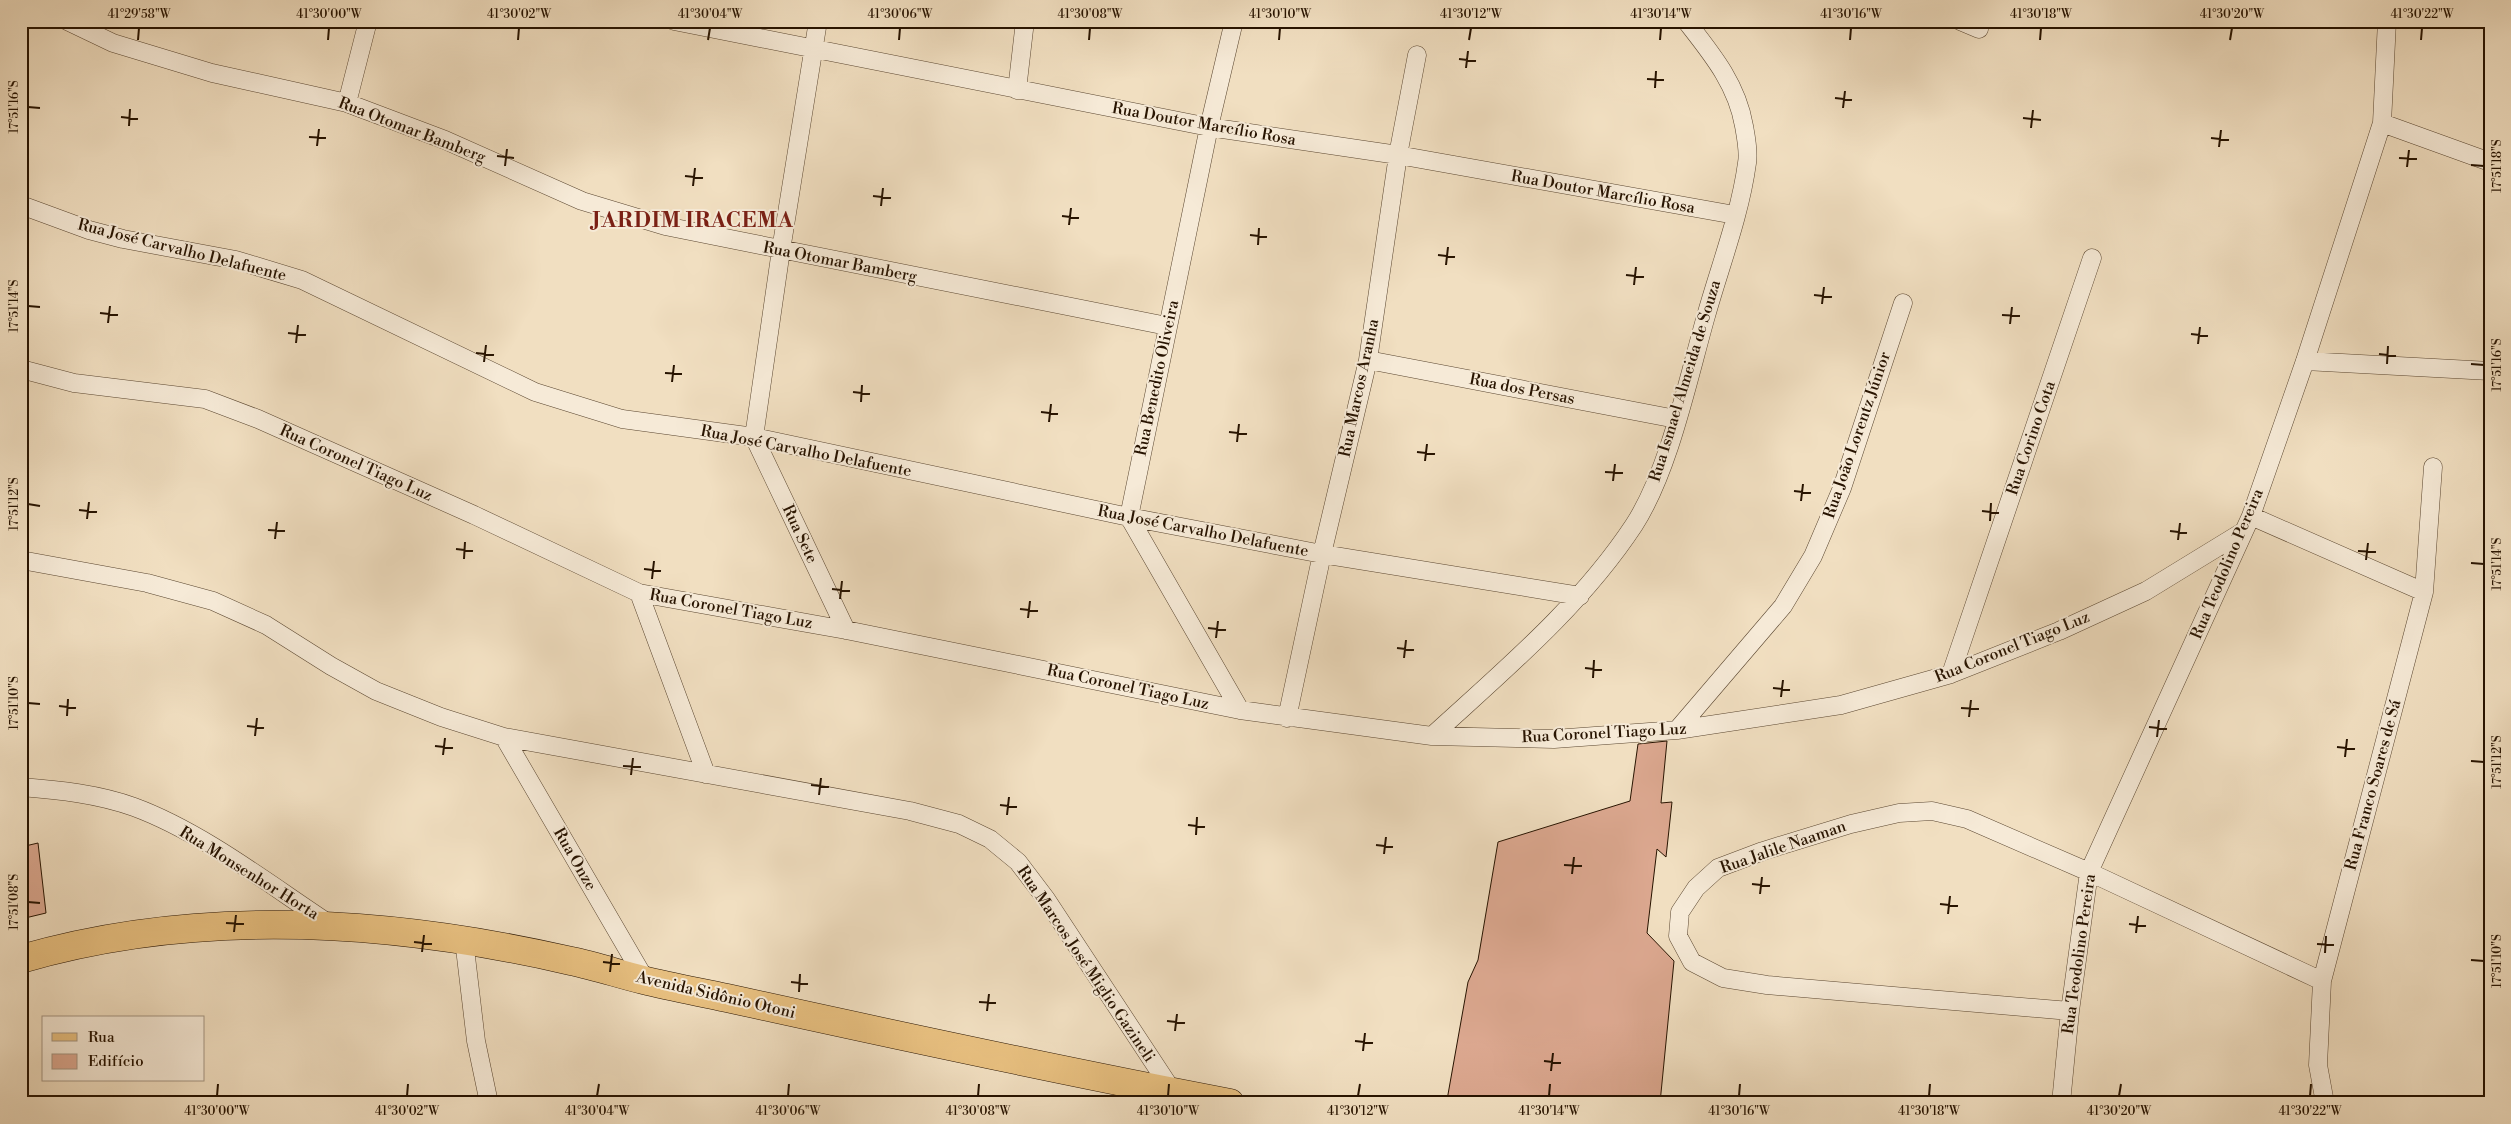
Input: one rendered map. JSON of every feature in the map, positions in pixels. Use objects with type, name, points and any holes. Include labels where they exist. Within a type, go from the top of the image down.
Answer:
[{"type":"main road","name":"Avenida Sidônio Otoni","points":[[21,959],[68,945],[190,927],[331,925],[464,940],[572,961],[646,981],[1073,1074],[1230,1103]]},
{"type":"street","name":"Rua Otomar Bamberg","points":[[67,21],[113,43],[212,73],[347,103],[446,140],[582,201],[665,226],[1167,326]]},
{"type":"street","points":[[347,103],[368,21]]},
{"type":"street","name":"Rua Doutor Marcílio Rosa","points":[[674,21],[1209,127],[1398,155],[1735,216]]},
{"type":"street","points":[[754,438],[781,250],[818,21]]},
{"type":"street","points":[[1017,90],[1025,21]]},
{"type":"street","name":"Rua Benedito Oliveira","points":[[1129,517],[1209,127],[1234,21]]},
{"type":"street","name":"Rua Ismael Almeida de Souza","points":[[1432,736],[1531,646],[1580,596],[1634,524],[1655,483],[1735,216],[1748,161],[1744,124],[1731,82],[1686,21]]},
{"type":"street","points":[[1960,21],[1979,29]]},
{"type":"street","name":"Rua Teodolino Pereira","points":[[2061,1103],[2070,1010],[2089,872],[2248,523],[2305,361],[2382,123],[2388,21]]},
{"type":"street","name":"Rua Marcos Aranha","points":[[1287,718],[1322,554],[1368,360],[1398,155],[1417,55]]},
{"type":"street","points":[[2382,123],[2490,162]]},
{"type":"street","name":"Rua José Carvalho Delafuente","points":[[24,208],[123,239],[236,260],[302,280],[535,392],[614,416],[754,438],[1129,517],[1322,554],[1580,596]]},
{"type":"street","name":"Rua Corino Cota","points":[[1951,674],[2092,258]]},
{"type":"street","name":"Rua João Lorentz Júnior","points":[[1677,730],[1783,606],[1813,556],[1842,488],[1902,303]]},
{"type":"street","name":"Rua dos Persas","points":[[1368,360],[1676,418]]},
{"type":"street","points":[[2305,361],[2490,370]]},
{"type":"street","name":"Rua Coronel Tiago Luz","points":[[21,369],[74,383],[205,399],[258,419],[474,515],[639,593],[846,630],[1240,710],[1287,718],[1432,736],[1554,739],[1677,730],[1841,705],[1951,674],[2059,632],[2146,591],[2248,523]]},
{"type":"street","name":"Rua Sete","points":[[754,438],[846,630]]},
{"type":"street","name":"Rua Franco Soares de Sá","points":[[2325,1103],[2318,1065],[2322,980],[2424,592],[2433,466]]},
{"type":"street","points":[[1129,517],[1240,710]]},
{"type":"street","points":[[2248,523],[2424,592]]},
{"type":"street","name":"Rua Marcos José Miglio Gazineli","points":[[21,560],[147,583],[213,601],[266,625],[330,666],[376,691],[441,718],[504,736],[910,811],[959,824],[990,839],[1018,862],[1046,899],[1173,1092]]},
{"type":"street","points":[[639,593],[706,774]]},
{"type":"street","name":"Rua Onze","points":[[504,736],[646,981]]},
{"type":"street","name":"Rua Monsenhor Horta","points":[[21,787],[71,791],[134,807],[193,835],[331,925]]},
{"type":"street","name":"Rua Jalile Naaman","points":[[2070,1010],[1767,986],[1723,978],[1692,962],[1678,936],[1680,912],[1696,888],[1718,868],[1851,824],[1899,813],[1932,811],[1967,819],[2089,872],[2322,980]]},
{"type":"street","points":[[464,940],[476,1041],[489,1103]]},
{"type":"building","points":[[1667,741],[1661,803],[1672,802],[1666,857],[1657,849],[1647,933],[1674,961],[1660,1103],[1475,1103],[1447,1100],[1468,982],[1478,960],[1498,842],[1630,801],[1638,744]]},
{"type":"building","points":[[38,843],[46,913],[21,919],[21,847]]},
{"type":"district","name":"JARDIM IRACEMA","points":[[693,221]]}]
